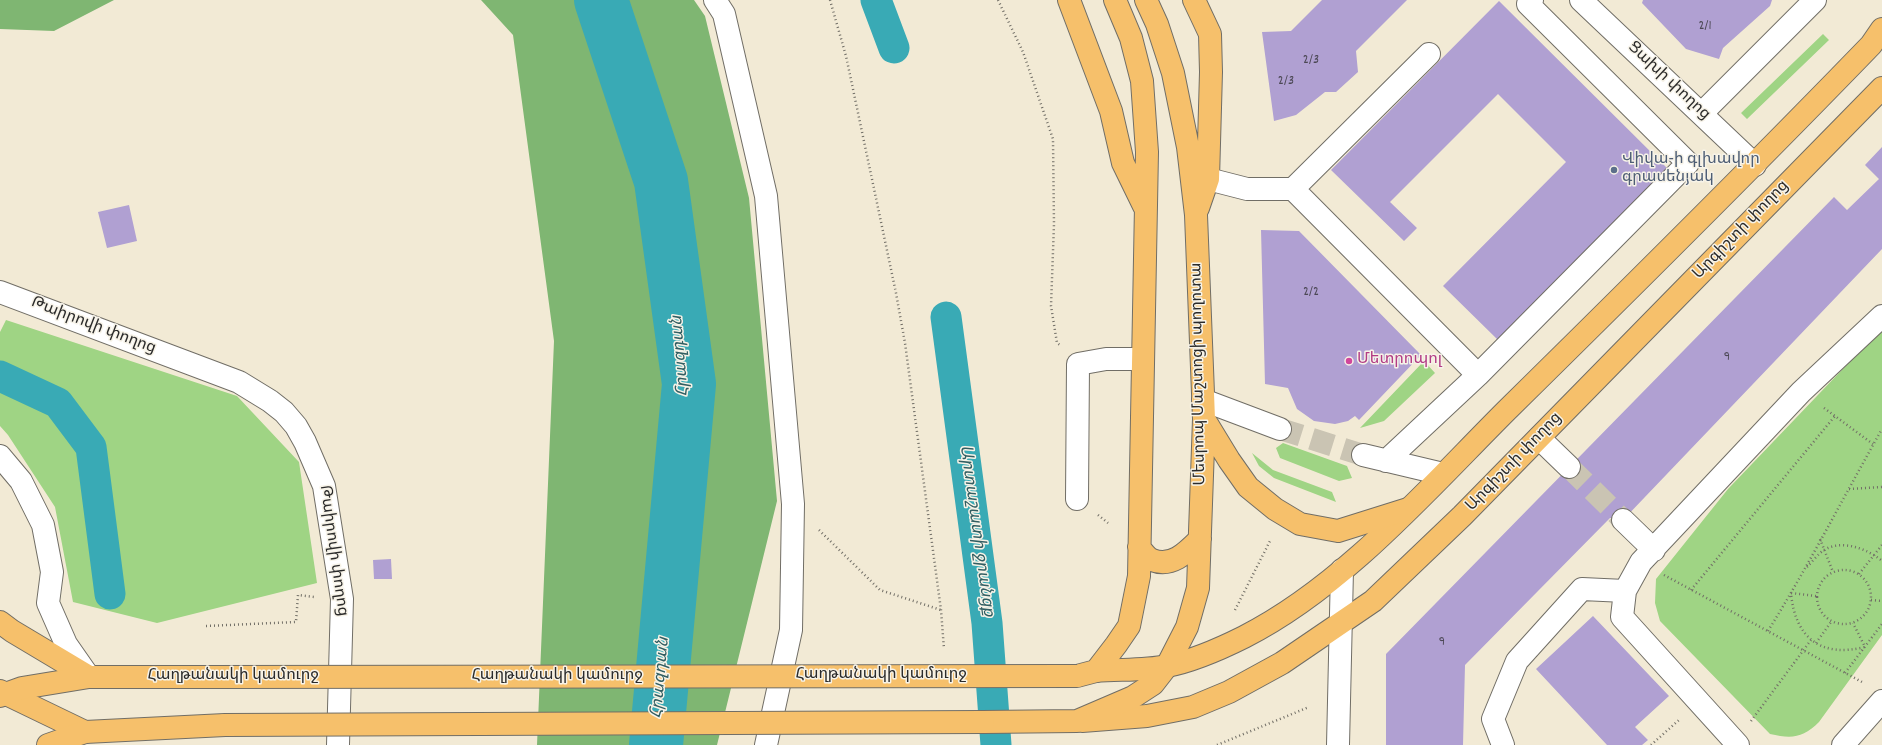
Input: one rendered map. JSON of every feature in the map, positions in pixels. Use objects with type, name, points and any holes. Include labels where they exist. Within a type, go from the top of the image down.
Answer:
[{"type":"main road","points":[[1069,0],[1111,111],[1123,163],[1145,209]]},
{"type":"main road","points":[[1086,673],[1116,645],[1129,626],[1139,576],[1147,152],[1142,81],[1131,38],[1115,0]]},
{"type":"main road","name":"Մեսրոպ Մաշտոցի պողոտա","points":[[1077,721],[1133,697],[1153,684],[1167,666],[1187,626],[1198,588],[1203,409],[1196,215],[1188,147],[1172,73],[1157,24],[1146,0]]},
{"type":"main road","points":[[1194,0],[1210,34],[1211,72],[1208,179],[1196,215]]},
{"type":"main road","points":[[1086,673],[1167,666],[1209,653],[1245,636],[1313,594],[1342,570],[1408,509],[1755,165],[1871,44],[1882,29]]},
{"type":"main road","name":"Արգիշտի փողոց","points":[[1077,721],[1147,716],[1193,707],[1229,692],[1264,673],[1342,624],[1373,601],[1462,516],[1882,88]]},
{"type":"main road","points":[[1203,409],[1229,460],[1248,487],[1275,509],[1300,524],[1338,531],[1408,509]]},
{"type":"main road","points":[[1139,547],[1151,560],[1167,562],[1184,556],[1200,540]]},
{"type":"main road","points":[[0,622],[12,631],[89,677]]},
{"type":"main road","name":"Հաղթանակի կամուրջ","points":[[2,694],[22,688],[89,677],[1086,673]]},
{"type":"main road","points":[[2,694],[85,732]]},
{"type":"main road","points":[[48,745],[85,732],[225,725],[1077,721]]},
{"type":"street","points":[[715,0],[724,14],[766,196],[793,504],[791,630],[766,745]]},
{"type":"street","points":[[1386,461],[1478,375],[1688,163],[1528,4],[1532,0]]},
{"type":"street","name":"Ցախի փողոց","points":[[1581,0],[1702,113],[1755,165]]},
{"type":"street","points":[[1702,113],[1815,0]]},
{"type":"street","points":[[1208,179],[1247,188],[1293,188],[1430,54]]},
{"type":"street","points":[[1293,188],[1478,375]]},
{"type":"street","name":"Թաիրովի փողոց","points":[[0,292],[238,382],[270,401],[284,412],[296,426],[324,486],[342,599],[338,745]]},
{"type":"street","points":[[1737,744],[1622,617],[1625,591],[1647,556],[1801,392],[1882,316]]},
{"type":"street","points":[[1077,499],[1078,364],[1106,359],[1142,359]]},
{"type":"street","points":[[1203,409],[1280,429]]},
{"type":"street","points":[[1539,438],[1569,467]]},
{"type":"street","points":[[1363,455],[1443,474]]},
{"type":"street","points":[[0,456],[21,481],[43,525],[52,572],[48,603],[66,644],[89,677]]},
{"type":"street","points":[[1623,520],[1647,556]]},
{"type":"street","points":[[1338,745],[1342,624],[1342,570]]},
{"type":"street","points":[[1503,745],[1493,719],[1517,662],[1582,589],[1625,591]]},
{"type":"street","points":[[1843,745],[1882,701]]},
{"type":"path","points":[[830,0],[846,56],[896,293],[905,343],[941,610],[944,650]]},
{"type":"path","points":[[998,0],[1023,52],[1053,138],[1054,224],[1051,306],[1058,343],[1078,364]]},
{"type":"path","points":[[1801,392],[1873,444]]},
{"type":"path","points":[[1691,590],[1835,416]]},
{"type":"path","points":[[1768,631],[1805,569],[1820,538],[1882,429]]},
{"type":"path","points":[[1848,489],[1882,487]]},
{"type":"path","points":[[793,504],[880,590],[941,610]]},
{"type":"path","points":[[1820,538],[1833,572]]},
{"type":"path","points":[[1234,613],[1270,541]]},
{"type":"path","points":[[1805,569],[1825,549],[1841,545],[1859,547],[1882,561]]},
{"type":"path","points":[[1859,574],[1882,545]]},
{"type":"path","points":[[1647,556],[1691,590],[1864,683]]},
{"type":"path","points":[[1847,570],[1859,574],[1869,586],[1871,600],[1866,614],[1853,623],[1838,624],[1831,622],[1820,611],[1816,596],[1821,582],[1833,572],[1847,570]]},
{"type":"path","points":[[1791,593],[1816,596]]},
{"type":"path","points":[[1791,593],[1793,610],[1799,626],[1811,640],[1831,650],[1848,651],[1865,647]]},
{"type":"path","points":[[206,626],[296,622],[298,595]]},
{"type":"path","points":[[1871,600],[1882,601]]},
{"type":"path","points":[[1816,643],[1831,622]]},
{"type":"path","points":[[1853,623],[1865,647]]},
{"type":"path","points":[[1845,673],[1882,624]]},
{"type":"path","points":[[1737,744],[1811,640]]},
{"type":"path","points":[[1651,745],[1698,702]]},
{"type":"path","points":[[1217,745],[1308,707]]},
{"type":"green space","points":[[0,0],[114,0],[54,31],[0,29]]},
{"type":"green space","points":[[481,0],[694,0],[705,16],[749,198],[777,501],[717,745],[537,745],[554,341],[513,35]]},
{"type":"green space","points":[[1823,34],[1829,40],[1747,119],[1741,113]]},
{"type":"green space","points":[[6,320],[237,396],[299,462],[317,583],[157,623],[73,602],[55,507],[8,435],[0,426],[0,332]]},
{"type":"green space","points":[[1882,328],[1882,635],[1819,722],[1808,731],[1797,736],[1791,737],[1770,734],[1660,621],[1655,603],[1656,579],[1728,489]]},
{"type":"green space","points":[[1424,361],[1435,373],[1384,421],[1360,428]]},
{"type":"green space","points":[[1283,443],[1347,466],[1352,478],[1339,481],[1280,458],[1276,448]]},
{"type":"green space","points":[[1252,453],[1273,470],[1332,492],[1336,502],[1274,478],[1259,466]]},
{"type":"building","points":[[1322,0],[1407,0],[1356,51],[1358,72],[1336,92],[1325,92],[1296,115],[1274,121],[1262,32],[1291,31]]},
{"type":"building","points":[[1643,0],[1772,0],[1770,6],[1723,48],[1719,59],[1686,49],[1642,3]]},
{"type":"building","name":"Վիվա-ի գլխավոր գրասենյակ","points":[[1499,1],[1670,171],[1498,340],[1443,286],[1566,162],[1498,94],[1390,202],[1417,228],[1404,241],[1331,170]]},
{"type":"building","points":[[1882,147],[1882,249],[1623,520],[1610,518],[1465,665],[1463,745],[1386,745],[1386,654],[1834,197],[1847,210],[1879,179],[1865,165]]},
{"type":"building","points":[[129,205],[137,241],[107,248],[98,212]]},
{"type":"building","points":[[1261,230],[1299,231],[1421,355],[1359,420],[1355,416],[1348,421],[1335,424],[1314,421],[1297,409],[1288,388],[1265,384]]},
{"type":"building","points":[[391,559],[392,579],[374,579],[373,560]]},
{"type":"building","points":[[1593,616],[1669,696],[1635,727],[1648,740],[1642,745],[1607,745],[1536,669]]},
{"type":"waterway","name":"Հրազդան","points":[[601,0],[661,181],[689,384],[656,745]]},
{"type":"waterway","name":"Արտաշատի ջրանցք","points":[[876,0],[894,48]]},
{"type":"waterway","name":"Արտաշատի ջրանցք","points":[[946,317],[987,623],[996,745]]},
{"type":"waterway","points":[[0,376],[58,403],[91,447],[110,594]]},
{"type":"tunnel","points":[[1280,429],[1363,455]]},
{"type":"tunnel","points":[[1569,467],[1623,520]]},
{"type":"place","name":"Վիվա-ի գլխավոր գրասենյակ","points":[[1614,170]]},
{"type":"place","name":"Մետրոպոլ","points":[[1349,361]]}]
